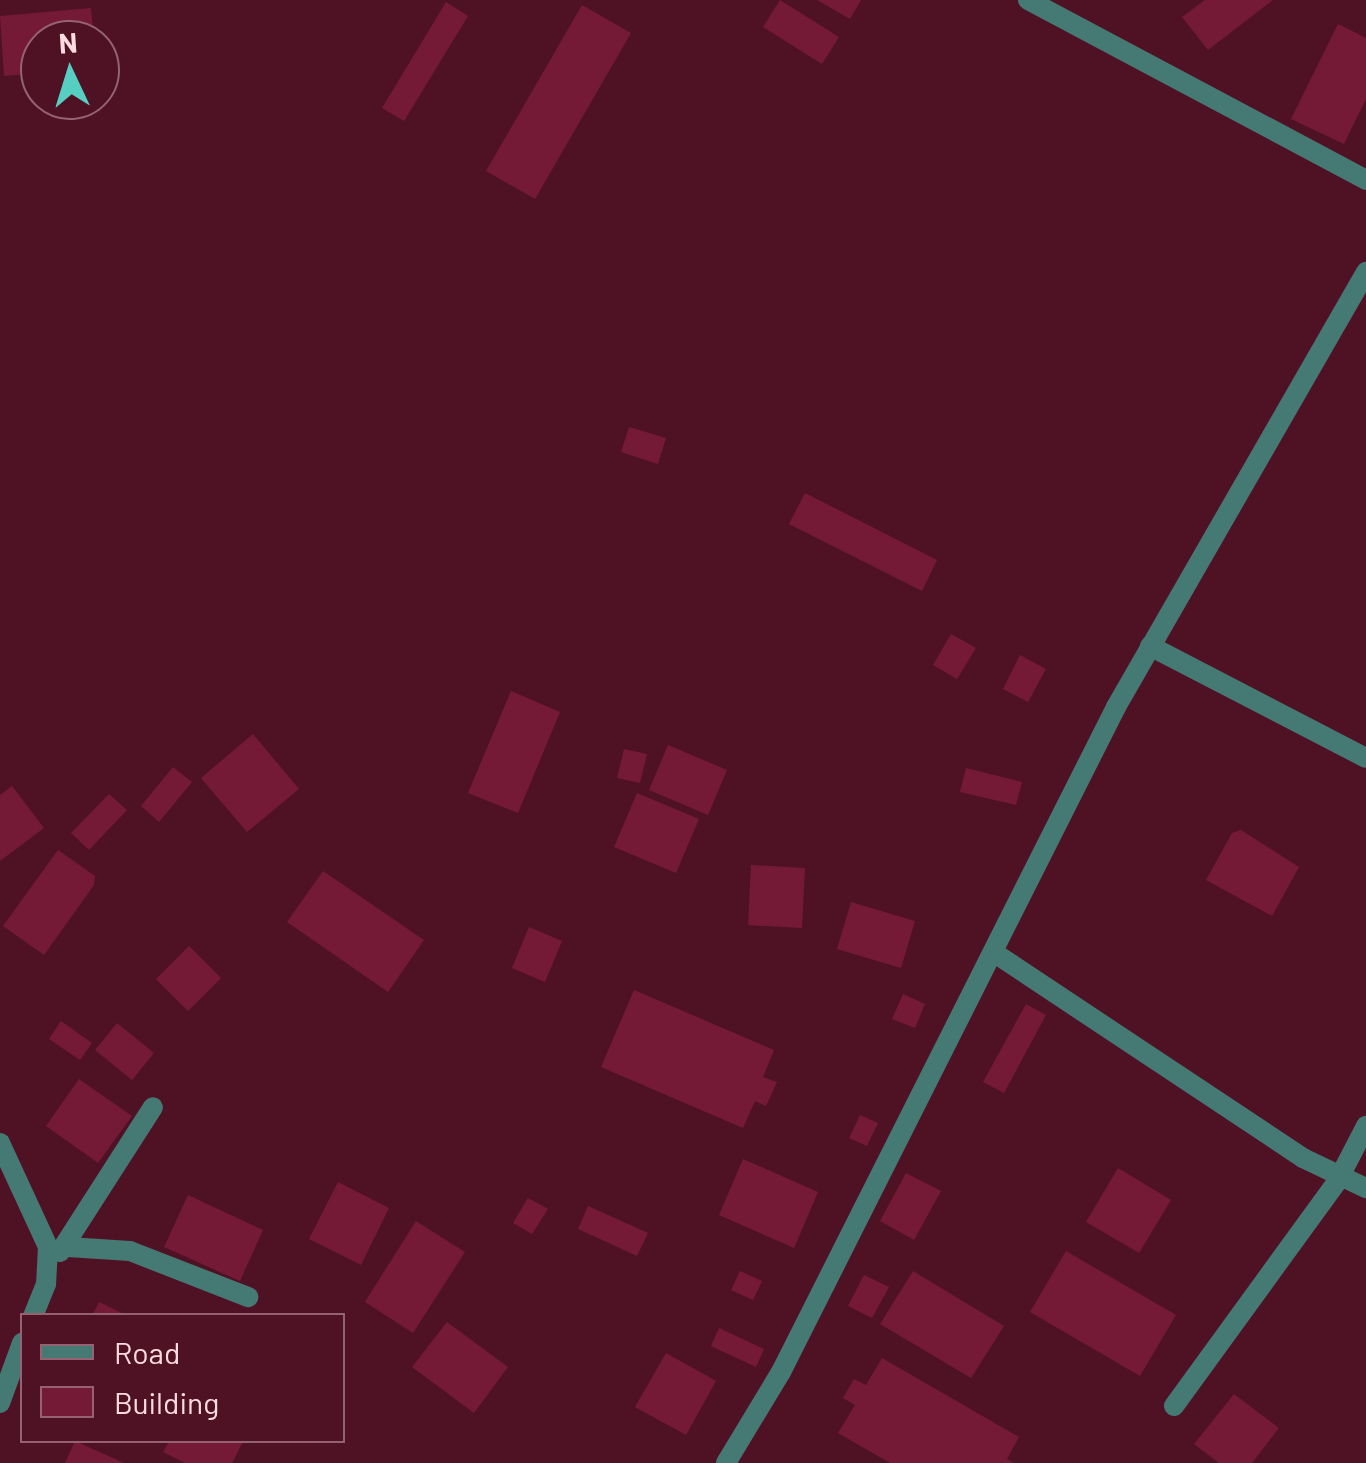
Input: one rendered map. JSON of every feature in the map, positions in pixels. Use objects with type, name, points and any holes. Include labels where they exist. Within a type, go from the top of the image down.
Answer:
[{"type":"street","points":[[1028,0],[1366,180]]},
{"type":"street","points":[[726,1463],[781,1372],[1150,646],[1366,272]]},
{"type":"street","points":[[1150,646],[1366,758]]},
{"type":"street","points":[[993,952],[1338,1180],[1366,1188]]},
{"type":"street","points":[[34,1313],[59,1253],[154,1108]]},
{"type":"street","points":[[1174,1406],[1338,1180],[1366,1126]]},
{"type":"street","points":[[0,1143],[59,1253]]},
{"type":"street","points":[[59,1253],[130,1250],[248,1297]]},
{"type":"street","points":[[0,1403],[20,1348]]},
{"type":"building","points":[[780,0],[839,37],[822,64],[763,27]]},
{"type":"building","points":[[817,0],[861,0],[850,19]]},
{"type":"building","points":[[1205,0],[1273,0],[1208,50],[1182,17]]},
{"type":"building","points":[[446,2],[468,16],[404,121],[382,108]]},
{"type":"building","points":[[582,5],[631,33],[535,199],[486,171]]},
{"type":"building","points":[[91,8],[92,20],[20,20],[20,75],[4,76],[0,16]]},
{"type":"building","points":[[1338,24],[1366,38],[1366,99],[1344,144],[1291,119]]},
{"type":"building","points":[[629,427],[666,438],[658,464],[621,452]]},
{"type":"building","points":[[805,493],[937,560],[922,591],[789,524]]},
{"type":"building","points":[[951,634],[976,648],[957,679],[933,665]]},
{"type":"building","points":[[1020,655],[1046,669],[1028,702],[1003,689]]},
{"type":"building","points":[[511,691],[560,712],[518,813],[468,793]]},
{"type":"building","points":[[253,734],[299,789],[247,832],[201,778]]},
{"type":"building","points":[[668,745],[727,770],[708,815],[649,790]]},
{"type":"building","points":[[624,749],[647,754],[640,783],[617,778]]},
{"type":"building","points":[[173,767],[192,782],[159,822],[141,806]]},
{"type":"building","points":[[966,768],[1022,782],[1016,805],[960,792]]},
{"type":"building","points":[[12,786],[44,828],[0,861],[0,795]]},
{"type":"building","points":[[637,793],[699,819],[676,873],[614,847]]},
{"type":"building","points":[[109,794],[127,810],[89,850],[71,833]]},
{"type":"building","points":[[1241,830],[1299,867],[1272,916],[1206,880],[1232,833]]},
{"type":"building","points":[[58,850],[95,876],[94,885],[44,955],[3,926]]},
{"type":"building","points":[[751,865],[805,868],[802,928],[748,925]]},
{"type":"building","points":[[323,871],[424,940],[388,992],[287,922]]},
{"type":"building","points":[[851,902],[915,921],[901,968],[837,949]]},
{"type":"building","points":[[529,927],[562,941],[545,982],[512,968]]},
{"type":"building","points":[[189,946],[221,978],[188,1011],[156,979]]},
{"type":"building","points":[[634,990],[774,1050],[763,1077],[777,1082],[766,1106],[755,1101],[743,1128],[601,1067]]},
{"type":"building","points":[[903,994],[925,1004],[915,1028],[892,1019]]},
{"type":"building","points":[[1026,1004],[1046,1015],[1004,1093],[983,1082]]},
{"type":"building","points":[[61,1021],[92,1043],[80,1060],[49,1039]]},
{"type":"building","points":[[117,1023],[154,1053],[132,1080],[95,1050]]},
{"type":"building","points":[[79,1079],[132,1116],[98,1163],[46,1126]]},
{"type":"building","points":[[860,1115],[878,1123],[867,1146],[849,1138]]},
{"type":"building","points":[[743,1159],[818,1192],[794,1248],[719,1215]]},
{"type":"building","points":[[1118,1168],[1171,1200],[1139,1253],[1086,1222]]},
{"type":"building","points":[[906,1173],[941,1191],[914,1240],[880,1221]]},
{"type":"building","points":[[338,1182],[389,1208],[361,1265],[309,1239]]},
{"type":"building","points":[[188,1195],[263,1230],[240,1281],[164,1247]]},
{"type":"building","points":[[528,1198],[548,1209],[532,1234],[513,1223]]},
{"type":"building","points":[[588,1206],[648,1233],[637,1256],[578,1229]]},
{"type":"building","points":[[416,1221],[465,1252],[413,1333],[365,1302]]},
{"type":"building","points":[[1066,1251],[1176,1315],[1140,1376],[1030,1312]]},
{"type":"building","points":[[740,1271],[762,1281],[753,1300],[731,1290]]},
{"type":"building","points":[[913,1271],[1004,1326],[971,1378],[880,1324]]},
{"type":"building","points":[[864,1275],[889,1287],[872,1318],[848,1306]]},
{"type":"building","points":[[99,1302],[122,1313],[94,1313]]},
{"type":"building","points":[[447,1322],[508,1367],[474,1413],[412,1367]]},
{"type":"building","points":[[719,1328],[764,1349],[756,1367],[711,1346]]},
{"type":"building","points":[[666,1353],[716,1381],[686,1435],[635,1407]]},
{"type":"building","points":[[882,1358],[1019,1437],[1007,1459],[1014,1463],[890,1463],[838,1433],[855,1405],[843,1398],[854,1379],[866,1385]]},
{"type":"building","points":[[1234,1394],[1279,1428],[1252,1463],[1219,1463],[1194,1444]]},
{"type":"building","points":[[74,1443],[79,1443],[124,1463],[65,1463]]},
{"type":"building","points":[[168,1443],[242,1443],[232,1463],[185,1463],[163,1452]]}]
